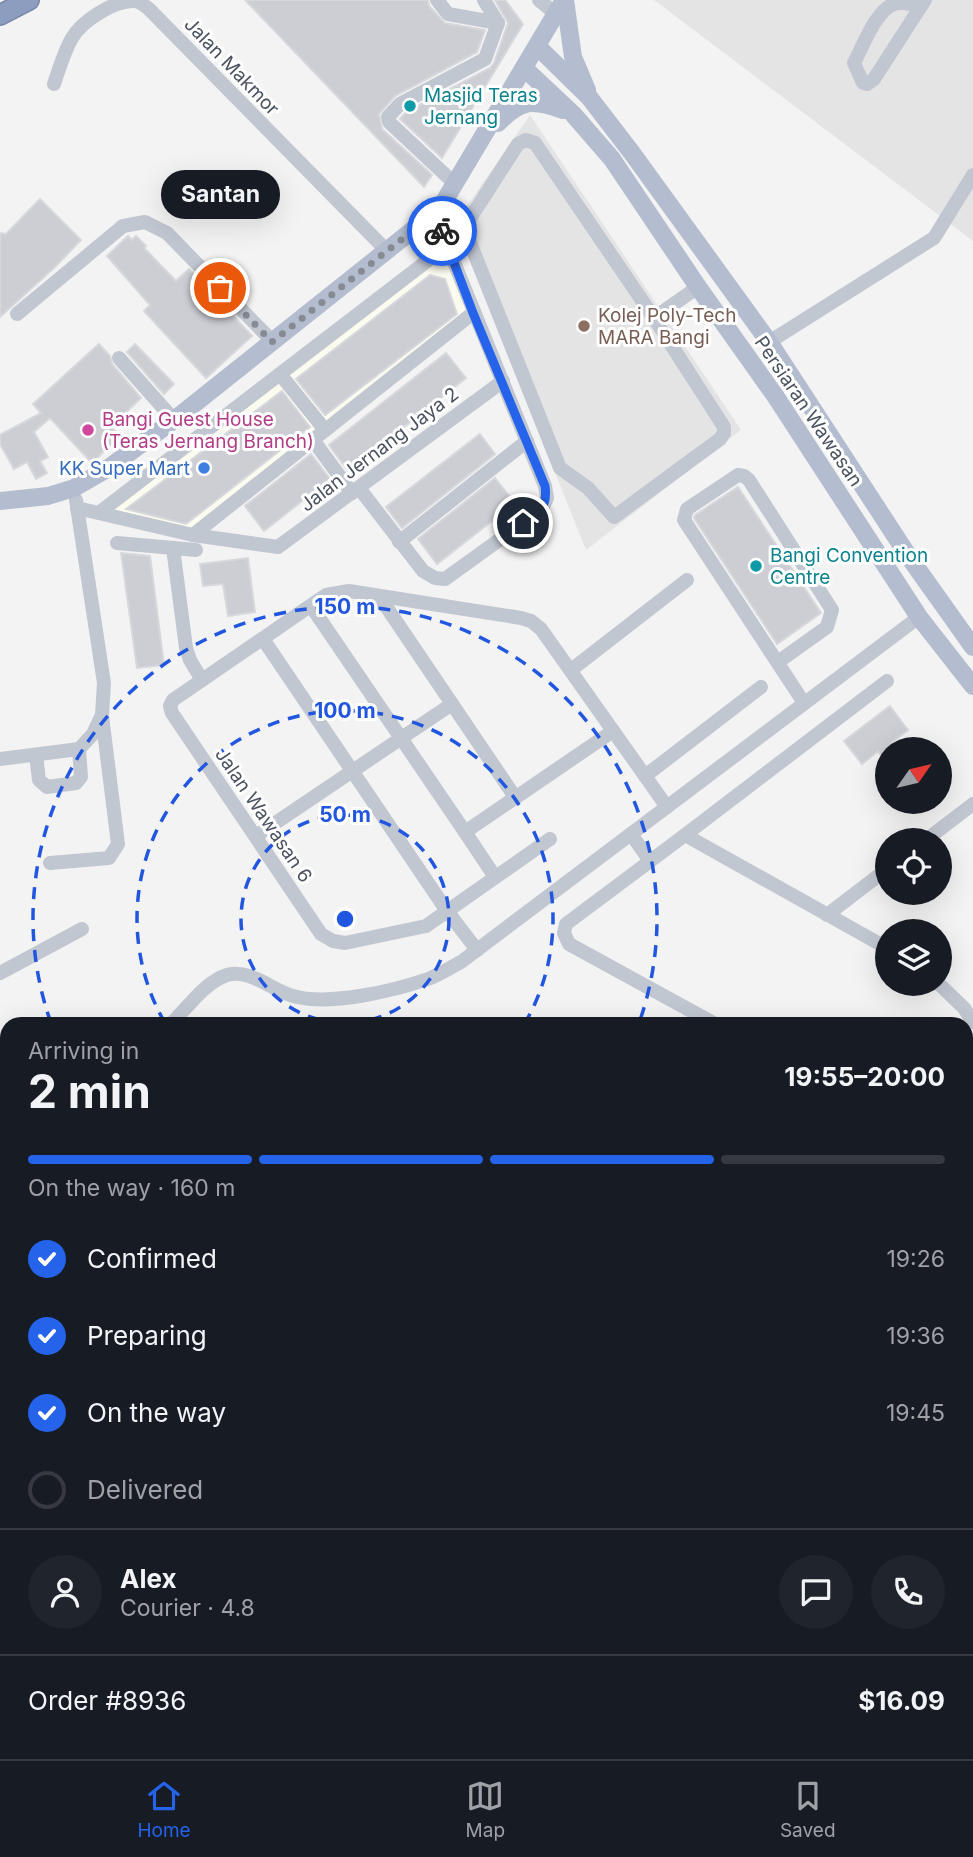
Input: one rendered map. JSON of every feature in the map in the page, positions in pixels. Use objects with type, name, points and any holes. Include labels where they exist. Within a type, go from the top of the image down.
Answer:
[{"type":"highway","points":[[0,15],[29,0]]},
{"type":"main road","points":[[0,501],[48,496],[74,488],[107,469],[174,420],[435,213],[562,5]]},
{"type":"main road","points":[[562,5],[573,57],[589,97]]},
{"type":"main road","name":"Persiaran Wawasan","points":[[537,46],[589,97],[769,342],[909,557],[973,647]]},
{"type":"main road","name":"Persiaran Wawasan","points":[[524,68],[573,114],[612,159],[776,397],[919,617],[973,686]]},
{"type":"main road","points":[[478,145],[510,110],[524,103],[539,101],[573,114]]},
{"type":"main road","points":[[722,319],[738,331],[769,342],[767,365],[776,397]]},
{"type":"main road","points":[[909,557],[922,590],[919,617],[940,620],[960,632]]},
{"type":"street","name":"Jalan Makmor","points":[[54,84],[73,37],[85,22],[104,9],[125,0],[137,1],[149,9],[388,252]]},
{"type":"street","points":[[437,0],[448,13],[498,23]]},
{"type":"street","points":[[484,0],[498,23]]},
{"type":"street","points":[[539,0],[562,5]]},
{"type":"street","points":[[923,3],[874,79],[867,84],[863,83],[854,63],[881,12],[893,4],[923,3]]},
{"type":"street","points":[[454,183],[389,122],[388,117],[400,104],[485,59],[498,23]]},
{"type":"street","points":[[526,140],[535,143],[654,318],[724,426],[724,433],[720,439],[614,517],[588,488],[560,468],[467,235],[467,223],[518,144],[526,140]]},
{"type":"street","points":[[769,342],[934,238],[973,175]]},
{"type":"street","points":[[313,440],[423,571],[435,578],[446,579],[542,509],[547,498],[545,486],[473,313],[435,213]]},
{"type":"street","points":[[17,314],[123,226],[145,222],[167,233],[272,342]]},
{"type":"street","points":[[100,512],[448,245]]},
{"type":"street","points":[[654,318],[698,287]]},
{"type":"street","points":[[77,508],[193,535],[473,313]]},
{"type":"street","points":[[119,358],[174,420]]},
{"type":"street","points":[[279,374],[325,430]]},
{"type":"street","name":"Jalan Jernang Jaya 2","points":[[193,535],[278,547],[503,381]]},
{"type":"street","points":[[399,542],[527,441]]},
{"type":"street","points":[[778,662],[827,627],[831,622],[832,610],[749,480],[738,475],[687,509],[684,520],[804,703]]},
{"type":"street","points":[[50,863],[109,858],[118,844],[102,715],[104,683],[74,488]]},
{"type":"street","points":[[117,543],[196,550]]},
{"type":"street","points":[[173,548],[186,648],[202,680],[326,594],[349,591],[531,621],[541,629],[571,670],[667,807]]},
{"type":"street","points":[[571,670],[688,580]]},
{"type":"street","points":[[379,596],[515,797]]},
{"type":"street","points":[[311,606],[495,877]]},
{"type":"street","points":[[178,1017],[211,984],[235,974],[249,976],[294,997],[315,1000],[352,997],[429,978],[461,962],[919,617]]},
{"type":"street","points":[[263,639],[447,911],[477,950]]},
{"type":"street","name":"Jalan Wawasan 6","points":[[202,680],[173,700],[170,706],[172,713],[321,934],[333,941],[345,943],[426,926],[447,911]]},
{"type":"street","points":[[702,1017],[569,944],[564,933],[566,924],[887,681]]},
{"type":"street","points":[[645,776],[761,687]]},
{"type":"street","points":[[256,836],[452,704]]},
{"type":"street","points":[[0,759],[79,749],[93,734],[102,715]]},
{"type":"street","points":[[465,832],[613,731]]},
{"type":"street","points":[[36,755],[39,780],[47,787],[76,783],[81,777],[79,749]]},
{"type":"street","points":[[942,828],[973,804]]},
{"type":"street","points":[[631,834],[649,860]]},
{"type":"street","points":[[685,835],[875,941]]},
{"type":"street","points":[[447,911],[550,839]]},
{"type":"street","points":[[827,915],[875,878]]},
{"type":"street","points":[[0,973],[82,929]]},
{"type":"street","points":[[952,996],[970,1017]]},
{"type":"shaded area","points":[[654,0],[973,0],[973,241]]},
{"type":"shaded area","name":"Kolej Poly-Tech MARA Bangi","points":[[530,115],[741,430],[586,550],[455,223]]},
{"type":"shaded area","points":[[445,254],[467,312],[193,530],[113,510]]},
{"type":"building","name":"Masjid Teras Jernang","points":[[245,0],[428,0],[429,6],[445,23],[485,30],[477,52],[395,96],[379,114],[382,129],[432,175],[424,187]]},
{"type":"building","points":[[495,0],[505,0],[523,24],[442,158],[400,119],[406,112],[490,68],[494,63],[508,23]]},
{"type":"building","points":[[40,199],[81,240],[0,317],[0,233],[6,234]]},
{"type":"building","points":[[128,236],[132,240],[136,236],[176,281],[189,269],[252,336],[206,378],[144,311],[150,305],[107,256]]},
{"type":"building","points":[[430,275],[445,279],[457,314],[325,415],[296,379]]},
{"type":"building","points":[[99,344],[141,398],[111,427],[120,436],[92,463],[50,418],[34,432],[48,457],[40,461],[47,473],[36,479],[27,462],[14,469],[0,444],[0,435],[41,413],[33,404]]},
{"type":"building","points":[[135,344],[174,384],[164,394],[127,352]]},
{"type":"building","points":[[446,353],[466,378],[348,471],[329,445]]},
{"type":"building","points":[[282,391],[310,427],[186,524],[126,509]]},
{"type":"building","points":[[480,434],[495,454],[402,528],[386,507]]},
{"type":"building","points":[[311,454],[330,479],[264,531],[245,506]]},
{"type":"building","points":[[495,478],[515,503],[437,564],[418,539]]},
{"type":"building","name":"Bangi Convention Centre","points":[[738,487],[821,613],[777,644],[694,518]]},
{"type":"building","points":[[121,553],[150,556],[164,665],[137,668]]},
{"type":"building","points":[[248,558],[255,612],[228,616],[223,584],[203,586],[200,564]]},
{"type":"building","points":[[890,706],[908,730],[899,737],[875,737],[875,753],[862,764],[844,741]]},
{"type":"way so far","points":[[220,288],[272,342],[435,213],[442,231]]},
{"type":"place","name":"Masjid Teras Jernang","points":[[410,106]]},
{"type":"place","name":"Santan","points":[[220,288]]},
{"type":"place","name":"Kolej Poly-Tech MARA Bangi","points":[[584,326]]},
{"type":"place","name":"Bangi Guest House (Teras Jernang Branch)","points":[[88,430]]},
{"type":"place","name":"KK Super Mart","points":[[204,468]]},
{"type":"place","name":"Bangi Convention Centre","points":[[756,566]]},
{"type":"route","points":[[442,231],[545,486],[547,498],[542,509],[523,523]]}]
